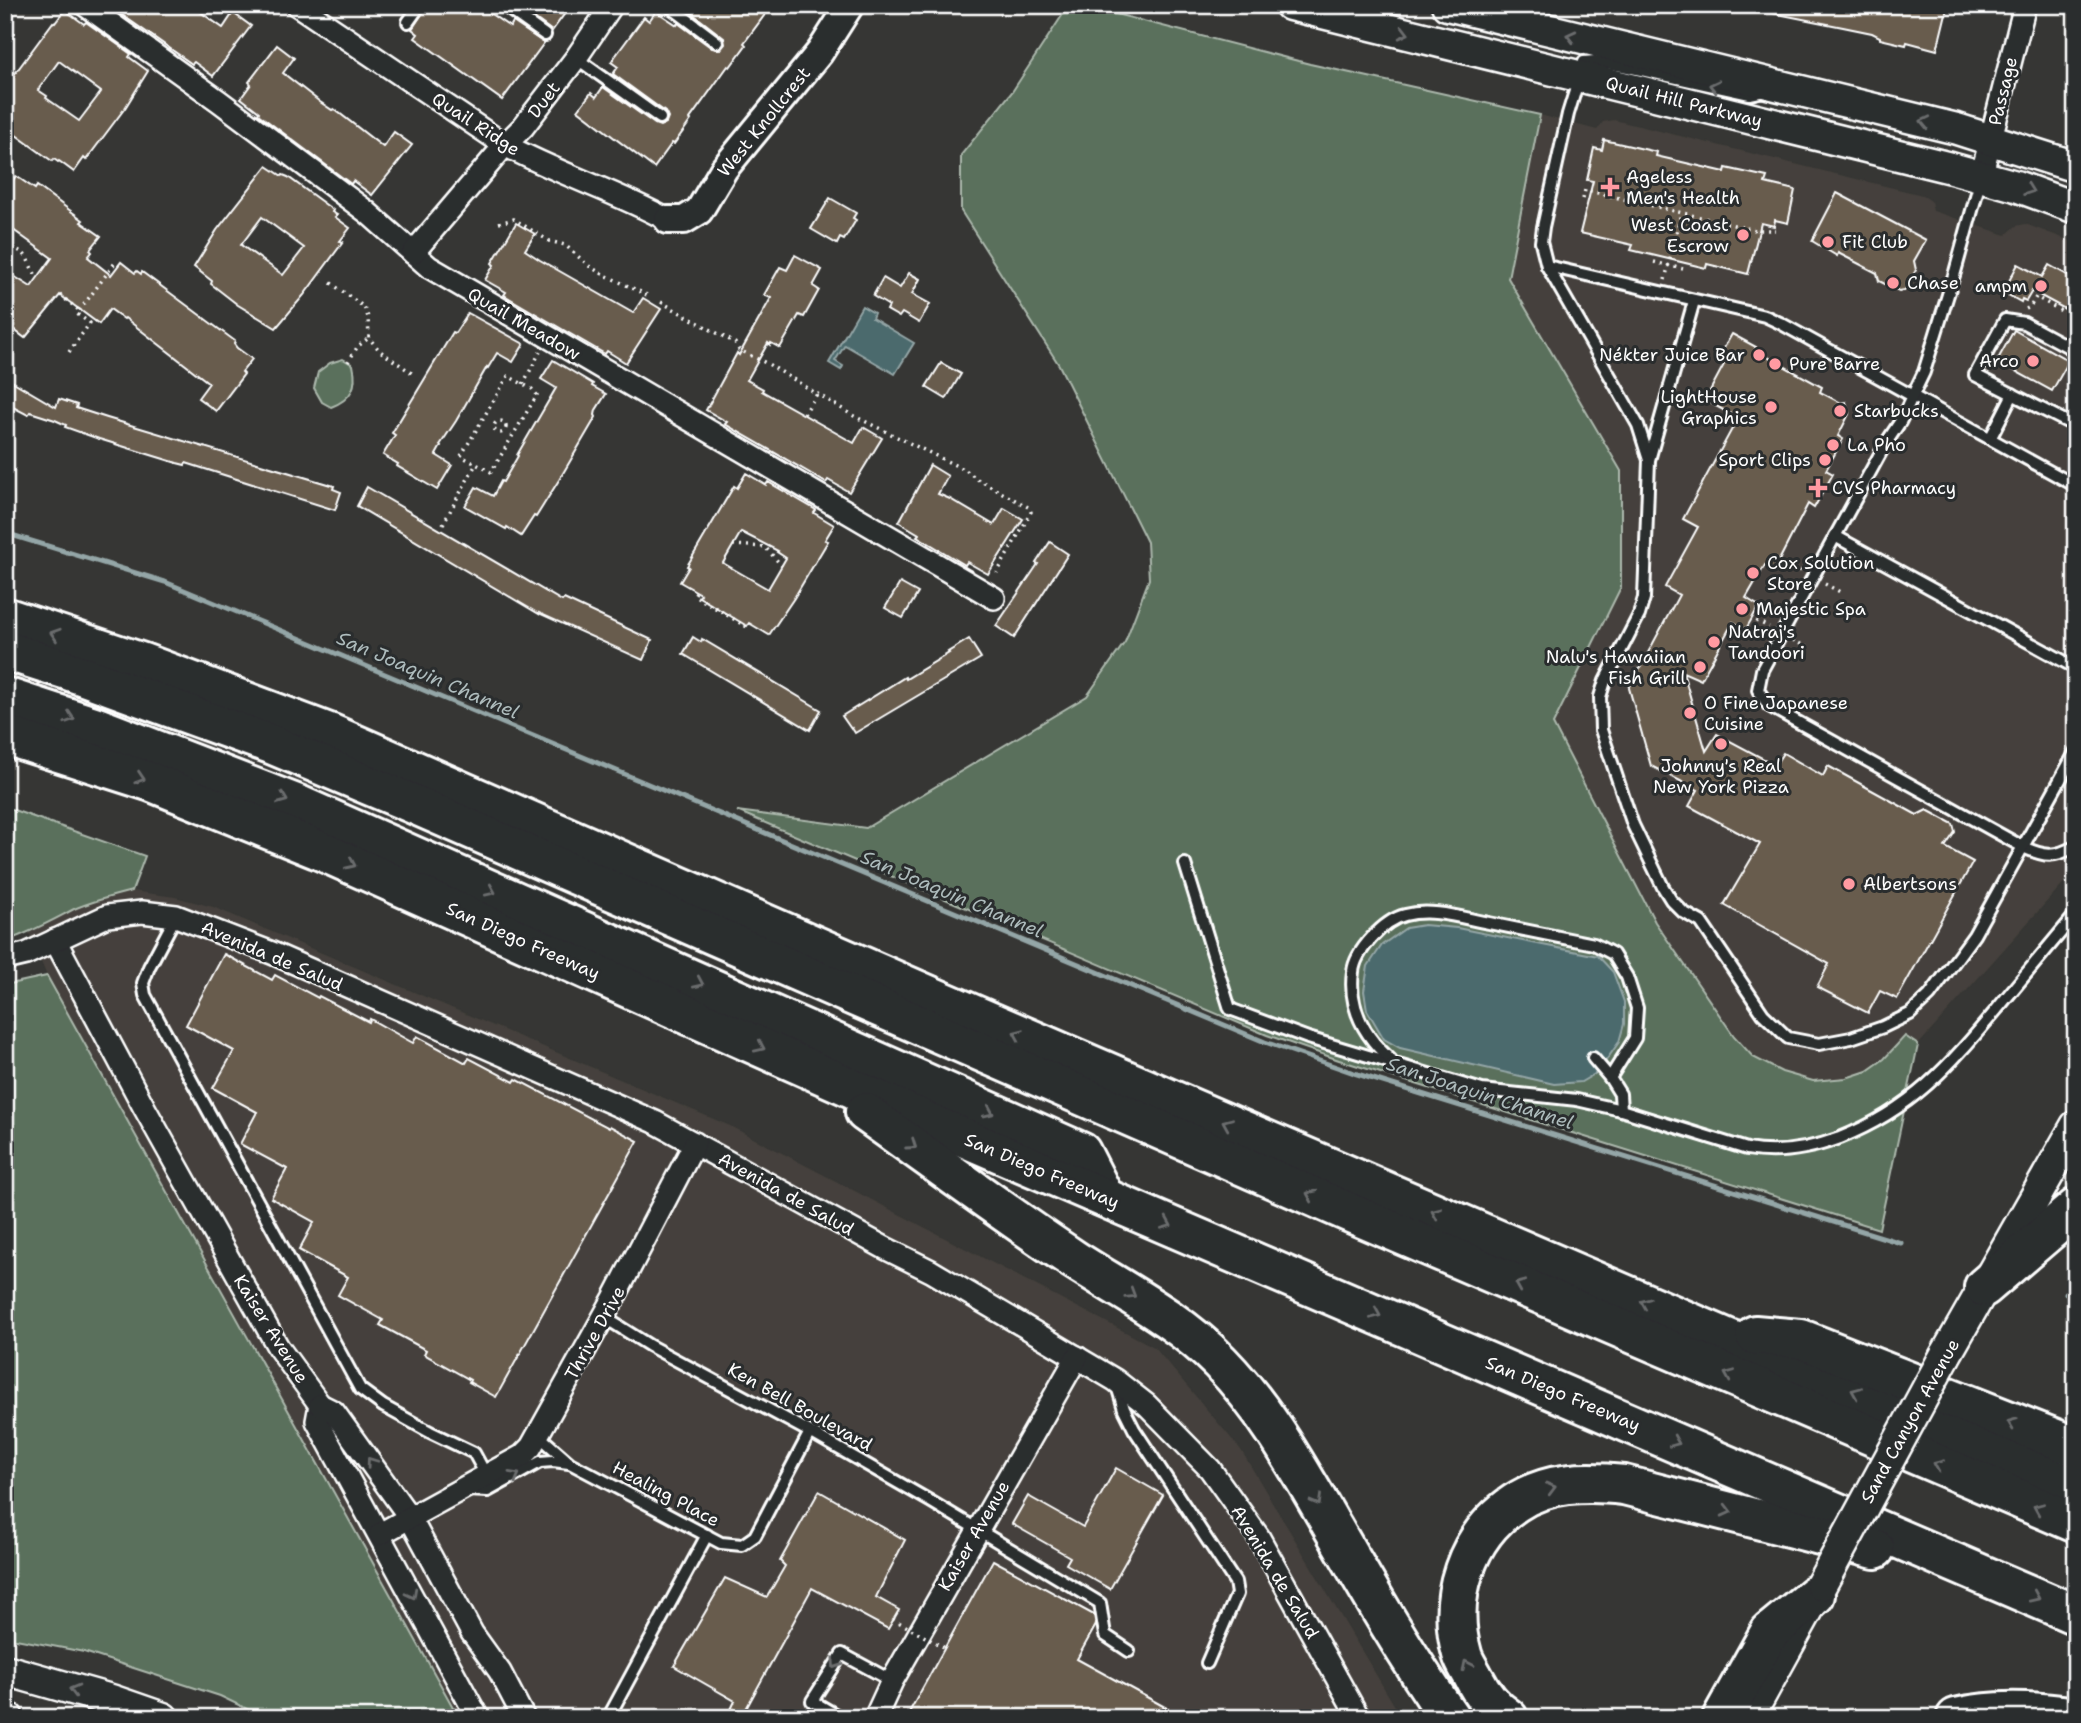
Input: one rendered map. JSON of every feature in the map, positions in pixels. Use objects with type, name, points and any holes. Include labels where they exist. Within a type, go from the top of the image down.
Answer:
[{"type":"highway","points":[[5,617],[143,663],[329,733],[928,995],[2076,1488]]},
{"type":"highway","points":[[5,650],[271,744],[409,802],[1338,1207],[2076,1523]]},
{"type":"highway","points":[[5,697],[94,726],[301,806],[1081,1152],[1104,1197]]},
{"type":"highway","name":"San Diego Freeway","points":[[5,735],[152,782],[317,849],[796,1063],[2076,1615]]},
{"type":"highway","points":[[796,1063],[1062,1251],[1138,1298],[1184,1331],[1220,1362],[1283,1442],[1391,1628],[1450,1718]]},
{"type":"highway","points":[[1984,1287],[2076,1208]]},
{"type":"highway","points":[[1708,1330],[1801,1339],[2076,1447]]},
{"type":"highway","points":[[1508,1718],[1496,1710],[1479,1688],[1462,1657],[1456,1603],[1462,1574],[1483,1532],[1516,1502],[1541,1490],[1589,1481],[1623,1485],[1994,1579]]},
{"type":"highway","points":[[1722,1718],[1770,1632],[1818,1590]]},
{"type":"highway","points":[[1956,1718],[2032,1712],[2076,1717]]},
{"type":"main road","name":"Quail Hill Parkway","points":[[1290,5],[2016,186],[2076,208]]},
{"type":"main road","name":"Quail Hill Parkway","points":[[1447,5],[1957,129],[2076,167]]},
{"type":"main road","name":"Sand Canyon Avenue","points":[[1748,1718],[1945,1356],[2076,1126]]},
{"type":"main road","points":[[5,1671],[111,1700],[163,1718]]},
{"type":"street","name":"Quail Meadow","points":[[85,5],[377,220],[429,267],[994,598]]},
{"type":"street","name":"Quail Ridge","points":[[297,5],[505,145],[541,164],[614,193],[667,220]]},
{"type":"street","name":"Duet","points":[[413,253],[505,145],[530,120],[612,5]]},
{"type":"street","name":"West Knollcrest","points":[[667,220],[684,220],[699,211],[724,169],[820,52],[850,5]]},
{"type":"street","name":"Passage","points":[[1981,177],[2025,5]]},
{"type":"street","name":"Avenida de Salud","points":[[5,959],[26,954],[107,916],[142,912],[176,916],[272,953],[655,1122],[932,1271],[1115,1380],[1147,1405],[1210,1469],[1258,1536],[1359,1718]]},
{"type":"street","name":"Kaiser Avenue","points":[[55,940],[145,1109],[271,1335],[320,1405],[317,1421],[478,1718]]},
{"type":"street","name":"Thrive Drive","points":[[380,1534],[522,1456],[531,1447],[604,1317],[695,1143]]},
{"type":"street","name":"Kaiser Avenue","points":[[875,1718],[892,1681],[1077,1357]]},
{"type":"street","points":[[320,1405],[334,1412],[410,1518],[472,1633],[500,1672],[524,1718]]},
{"type":"lane","points":[[408,22],[420,5]]},
{"type":"lane","points":[[503,5],[545,35]]},
{"type":"lane","points":[[668,5],[717,42]]},
{"type":"lane","points":[[576,58],[660,118]]},
{"type":"lane","points":[[1649,460],[1638,425],[1547,266],[1542,248],[1543,227],[1584,62],[1628,67],[1750,94],[1780,87]]},
{"type":"lane","points":[[1981,177],[1924,372],[1762,670],[1758,690],[1769,706],[2023,847],[2049,856],[2076,846]]},
{"type":"lane","points":[[1547,266],[1765,316],[2076,486]]},
{"type":"lane","points":[[1694,300],[1649,460],[1644,598],[1639,615],[1605,681],[1600,697],[1601,730],[1633,825],[1663,887],[1683,912],[1701,922],[1763,1014],[1788,1038],[1819,1044],[1851,1038],[1910,1014],[1930,995],[1974,935],[2076,751]]},
{"type":"lane","points":[[2067,422],[1975,375],[2005,320],[2024,323],[2076,351]]},
{"type":"lane","points":[[1990,439],[2013,394]]},
{"type":"lane","points":[[1835,537],[2076,668]]},
{"type":"lane","points":[[1185,864],[1230,1009],[1308,1038],[1482,1090],[1577,1100],[1621,1110],[1763,1152],[1781,1153],[1813,1146],[1861,1129],[1914,1097],[1956,1058],[2076,914]]},
{"type":"lane","points":[[1394,1063],[1377,1048],[1353,1005],[1353,964],[1366,944],[1386,925],[1404,915],[1431,912],[1594,944],[1613,954],[1627,977],[1637,1007],[1635,1038],[1610,1078]]},
{"type":"lane","points":[[176,916],[149,967],[143,983],[145,995],[360,1389],[383,1406],[474,1453],[486,1475]]},
{"type":"lane","points":[[1593,1058],[1620,1094],[1621,1110]]},
{"type":"lane","name":"Ken Bell Boulevard","points":[[604,1317],[649,1346],[810,1432],[930,1501],[1100,1603],[1104,1635],[1129,1651]]},
{"type":"lane","points":[[1115,1380],[1134,1429],[1235,1582],[1237,1594],[1207,1663]]},
{"type":"lane","name":"Healing Place","points":[[537,1434],[570,1463],[721,1543],[743,1545],[755,1536],[810,1432]]},
{"type":"lane","name":"Thrive Drive","points":[[460,1490],[488,1491],[540,1462],[570,1463]]},
{"type":"lane","points":[[608,1718],[707,1535]]},
{"type":"lane","points":[[841,1718],[812,1701],[842,1654],[892,1681]]},
{"type":"path","points":[[5,183],[9,178]]},
{"type":"path","points":[[1583,199],[1585,190],[1755,230],[1775,230]]},
{"type":"path","points":[[1665,282],[1681,212]]},
{"type":"path","points":[[499,223],[514,219],[549,241],[565,245],[601,273],[649,296]]},
{"type":"path","points":[[5,246],[21,249],[38,278]]},
{"type":"path","points":[[69,352],[90,323],[77,314],[117,260]]},
{"type":"path","points":[[1654,262],[1683,269]]},
{"type":"path","points":[[331,283],[364,307],[368,317],[369,338],[389,359],[412,373]]},
{"type":"path","points":[[60,295],[80,311]]},
{"type":"path","points":[[2026,309],[2036,298],[2076,319]]},
{"type":"path","points":[[661,302],[735,343],[739,350],[768,364],[854,416],[967,471],[977,480],[1028,507],[1031,512],[997,573]]},
{"type":"path","points":[[348,362],[358,345],[369,338]]},
{"type":"path","points":[[523,384],[542,349]]},
{"type":"path","points":[[508,376],[532,389],[537,395],[514,434],[491,472],[461,456],[508,376]]},
{"type":"path","points":[[804,414],[817,394]]},
{"type":"path","points":[[505,430],[514,434]]},
{"type":"path","points":[[443,524],[476,464]]},
{"type":"path","points":[[733,545],[765,547],[782,566]]},
{"type":"path","points":[[1788,563],[1803,572]]},
{"type":"path","points":[[1823,583],[1842,593]]},
{"type":"path","points":[[696,592],[694,595],[750,629]]},
{"type":"path","points":[[1756,621],[1774,629]]},
{"type":"path","points":[[1793,640],[1811,650]]},
{"type":"path","points":[[893,1619],[945,1648]]},
{"type":"shaded area","points":[[1540,115],[1597,130],[1603,122],[1614,120],[1922,195],[1931,201],[1933,211],[2006,235],[2016,226],[2025,224],[2076,243],[2076,869],[1918,1045],[1905,1036],[1884,1059],[1867,1071],[1846,1078],[1813,1081],[1782,1072],[1753,1057],[1734,1036],[1655,922],[1553,724],[1621,587],[1508,278]]},
{"type":"shaded area","points":[[132,891],[175,897],[213,907],[730,1126],[1154,1347],[1241,1450],[1402,1718],[459,1718],[47,976],[29,933],[76,908]]},
{"type":"green space","points":[[1069,5],[1081,5],[1310,64],[1540,115],[1508,278],[1621,471],[1621,587],[1553,724],[1655,922],[1734,1036],[1753,1057],[1782,1072],[1813,1081],[1846,1078],[1867,1071],[1884,1059],[1905,1036],[1918,1045],[1879,1229],[1267,1035],[737,811],[866,828],[1087,696],[1125,642],[1149,579],[1147,542],[1059,365],[961,211],[961,155],[1012,92]]},
{"type":"green space","points":[[343,359],[353,365],[354,385],[349,396],[331,407],[322,402],[314,388],[318,372],[330,363]]},
{"type":"green space","points":[[5,807],[145,856],[132,891],[81,906],[32,931],[5,941]]},
{"type":"green space","points":[[47,976],[459,1718],[266,1718],[220,1696],[84,1652],[5,1637],[5,985]]},
{"type":"water","points":[[862,306],[874,313],[872,318],[914,343],[895,374],[845,345],[835,361],[843,366],[841,370],[829,363]]},
{"type":"water","points":[[1424,925],[1457,928],[1598,956],[1613,972],[1624,1002],[1624,1024],[1619,1042],[1598,1072],[1581,1082],[1554,1084],[1400,1048],[1384,1039],[1367,1010],[1364,991],[1368,966],[1382,945],[1406,928]]},
{"type":"building","points":[[108,5],[203,5],[199,11],[223,28],[233,13],[251,26],[213,76]]},
{"type":"building","points":[[428,5],[478,5],[510,27],[513,22],[544,43],[502,100],[415,38],[418,34],[412,29]]},
{"type":"building","points":[[525,5],[571,5],[552,31],[522,9]]},
{"type":"building","points":[[691,5],[772,5],[744,43],[746,45],[654,168],[578,110],[591,93],[596,97],[603,87],[655,124],[660,126],[666,123],[668,118],[665,112],[613,74],[618,67],[611,62],[644,17],[649,21],[656,11],[677,25],[678,23],[712,48],[721,49],[725,44],[724,38],[688,10]]},
{"type":"building","points":[[1768,5],[1948,5],[1937,50],[1907,42],[1906,45],[1880,39],[1872,33],[1767,12]]},
{"type":"building","points":[[65,10],[131,54],[129,57],[148,71],[125,108],[74,172],[59,161],[52,161],[5,127],[5,87],[53,22],[55,23]],"holes":[[[59,61],[101,92],[79,121],[38,90]]]},
{"type":"building","points":[[277,45],[294,58],[283,73],[320,102],[334,109],[383,147],[394,132],[412,145],[372,195],[353,181],[351,184],[258,114],[259,112],[241,98],[251,84],[249,82]]},
{"type":"building","points":[[1604,140],[1657,152],[1656,156],[1725,172],[1726,168],[1767,177],[1765,183],[1795,190],[1788,223],[1775,220],[1774,226],[1761,223],[1748,274],[1707,264],[1706,268],[1631,250],[1633,245],[1580,233],[1593,181],[1587,180],[1594,148],[1602,150]]},
{"type":"building","points":[[267,166],[288,177],[333,210],[337,215],[335,217],[350,228],[340,241],[343,242],[304,295],[276,328],[238,305],[194,267],[217,230]],"holes":[[[262,217],[304,248],[283,275],[241,245]]]},
{"type":"building","points":[[16,176],[35,189],[37,186],[101,236],[88,257],[111,275],[121,262],[135,273],[142,272],[235,341],[237,348],[252,359],[216,411],[198,398],[209,383],[110,309],[99,324],[60,295],[25,338],[5,323],[5,284],[12,275],[31,287],[52,258],[5,224],[5,190]]},
{"type":"building","points":[[1837,193],[1926,240],[1914,261],[1916,270],[1905,290],[1899,291],[1879,281],[1877,273],[1838,253],[1837,256],[1812,241]]},
{"type":"building","points":[[830,198],[856,213],[853,218],[856,220],[844,240],[840,238],[837,244],[811,229]]},
{"type":"building","points":[[516,223],[535,234],[525,250],[540,260],[633,313],[643,298],[661,309],[626,363],[607,351],[605,354],[504,295],[506,292],[485,280]]},
{"type":"building","points":[[795,255],[822,270],[813,286],[819,290],[804,317],[799,315],[780,348],[768,343],[747,380],[854,443],[863,427],[882,438],[849,492],[828,480],[826,483],[706,410],[771,298],[764,295],[780,267],[787,270]]},
{"type":"building","name":"ampm","points":[[2018,264],[2042,277],[2049,265],[2076,280],[2076,315],[2032,291],[2026,301],[2022,299],[2021,302],[2003,292]]},
{"type":"building","points":[[909,273],[920,279],[912,294],[930,304],[919,323],[902,313],[899,317],[887,310],[889,306],[873,296],[883,278],[900,288]]},
{"type":"building","points":[[468,313],[524,344],[513,362],[497,353],[440,445],[436,455],[452,465],[437,490],[383,455],[395,435],[392,433],[453,332],[455,333]]},
{"type":"building","name":"Arco","points":[[2014,330],[2069,361],[2052,391],[1997,361]]},
{"type":"building","points":[[1732,334],[1756,347],[1755,350],[1822,387],[1820,392],[1841,403],[1846,402],[1849,414],[1838,436],[1843,439],[1826,470],[1833,474],[1814,508],[1808,504],[1774,570],[1765,565],[1746,598],[1759,606],[1746,629],[1733,622],[1701,680],[1683,672],[1706,751],[1717,734],[1775,765],[1783,753],[1823,776],[1828,766],[1917,815],[1927,810],[1953,824],[1955,832],[1945,847],[1973,862],[1897,999],[1880,991],[1868,1013],[1817,987],[1829,964],[1724,905],[1760,844],[1689,806],[1698,790],[1651,766],[1629,688],[1679,595],[1665,587],[1698,527],[1683,519],[1738,418],[1705,400],[1727,359],[1720,355]]},
{"type":"building","points":[[553,360],[606,394],[596,410],[596,417],[559,480],[521,536],[465,506],[476,487],[493,496],[501,481],[503,482],[556,388],[541,379]]},
{"type":"building","points":[[941,363],[961,374],[946,399],[926,387]]},
{"type":"building","points":[[5,377],[56,407],[59,399],[77,405],[76,408],[107,418],[334,486],[333,489],[341,492],[335,510],[99,439],[30,412],[28,415],[5,403]]},
{"type":"building","points":[[930,465],[948,476],[938,494],[994,525],[1004,508],[1023,519],[988,574],[967,562],[965,565],[899,522]]},
{"type":"building","points":[[746,473],[766,485],[768,482],[816,510],[814,513],[834,525],[825,540],[828,541],[769,635],[749,623],[747,626],[699,597],[701,594],[680,582],[734,486],[737,488]],"holes":[[[741,532],[786,558],[768,589],[723,563]]]},
{"type":"building","points":[[367,487],[562,601],[564,599],[652,640],[643,660],[539,614],[357,506]]},
{"type":"building","points":[[1050,542],[1068,554],[1014,638],[996,626]]},
{"type":"building","points":[[900,583],[918,593],[903,618],[885,608]]},
{"type":"building","points":[[693,637],[701,642],[702,639],[821,710],[810,730],[683,654]]},
{"type":"building","points":[[969,639],[981,658],[855,733],[842,716],[949,653]]},
{"type":"building","points":[[224,954],[272,980],[275,975],[369,1022],[370,1019],[413,1043],[417,1036],[466,1063],[469,1058],[514,1082],[516,1079],[638,1141],[496,1397],[424,1354],[426,1350],[380,1325],[383,1320],[338,1295],[348,1277],[299,1250],[314,1222],[271,1198],[287,1169],[240,1144],[257,1112],[213,1088],[234,1051],[186,1025]]},
{"type":"building","points":[[1116,1468],[1163,1495],[1110,1589],[1066,1564],[1070,1557],[1012,1524],[1028,1496],[1083,1527]]},
{"type":"building","points":[[819,1491],[905,1540],[876,1597],[899,1610],[888,1629],[812,1588],[741,1718],[727,1718],[735,1701],[674,1666],[725,1578],[767,1597],[785,1566],[780,1561]]},
{"type":"building","points":[[993,1560],[1094,1615],[1096,1625],[1077,1659],[1185,1718],[906,1718]]},
{"type":"waterway","name":"San Joaquin Channel","points":[[5,533],[165,582],[1265,1042],[1354,1073],[1901,1243]]},
{"type":"waterway","name":"San Joaquin Channel","points":[[2066,1293],[2076,1297]]},
{"type":"place","name":"Ageless Men's Health","points":[[1610,187]]},
{"type":"place","name":"West Coast Escrow","points":[[1743,235]]},
{"type":"place","name":"Fit Club","points":[[1828,242]]},
{"type":"place","name":"Chase","points":[[1893,283]]},
{"type":"place","name":"ampm","points":[[2041,286]]},
{"type":"place","name":"Nékter Juice Bar","points":[[1759,355]]},
{"type":"place","name":"Arco","points":[[2033,361]]},
{"type":"place","name":"Pure Barre","points":[[1775,364]]},
{"type":"place","name":"LightHouse Graphics","points":[[1771,407]]},
{"type":"place","name":"Starbucks","points":[[1840,411]]},
{"type":"place","name":"La Pho","points":[[1833,445]]},
{"type":"place","name":"Sport Clips","points":[[1825,460]]},
{"type":"place","name":"CVS Pharmacy","points":[[1818,488]]},
{"type":"place","name":"Cox Solution Store","points":[[1753,573]]},
{"type":"place","name":"Majestic Spa","points":[[1742,609]]},
{"type":"place","name":"Natraj's Tandoori","points":[[1714,642]]},
{"type":"place","name":"Nalu's Hawaiian Fish Grill","points":[[1700,667]]},
{"type":"place","name":"O Fine Japanese Cuisine","points":[[1690,713]]},
{"type":"place","name":"Johnny's Real New York Pizza","points":[[1721,744]]},
{"type":"place","name":"Albertsons","points":[[1849,884]]}]
